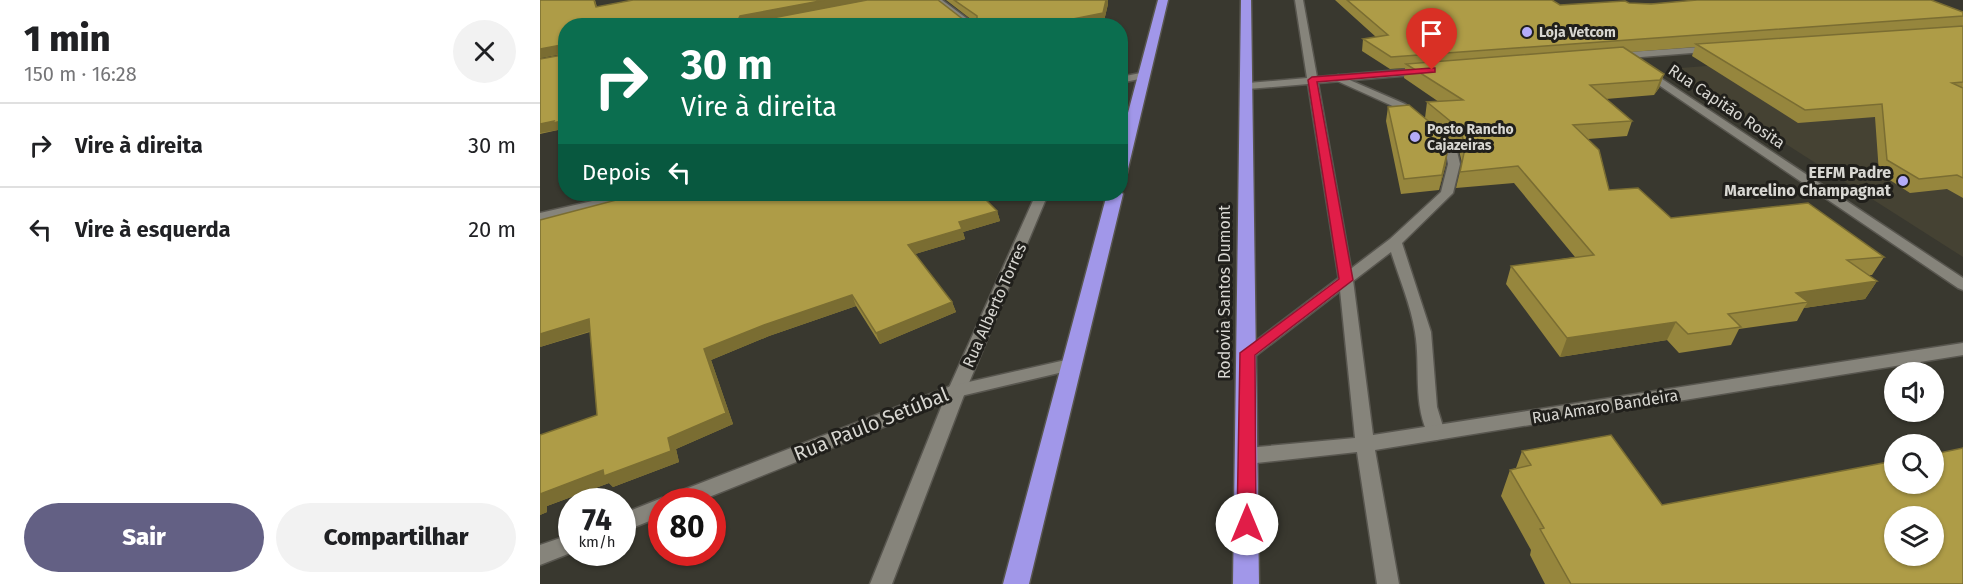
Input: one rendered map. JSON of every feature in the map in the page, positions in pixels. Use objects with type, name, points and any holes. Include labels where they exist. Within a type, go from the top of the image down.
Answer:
[{"type":"highway","points":[[1128,143],[1163,0]]},
{"type":"highway","name":"Rodovia Santos Dumont","points":[[1246,0],[1248,87],[1246,584]]},
{"type":"highway","points":[[1016,584],[1113,201]]},
{"type":"street","points":[[937,0],[962,18]]},
{"type":"street","points":[[1299,0],[1346,280],[1365,444],[1388,584]]},
{"type":"street","name":"Rua Capitão Rosita","points":[[1727,48],[1615,56],[1963,285]]},
{"type":"street","points":[[1248,87],[1432,70]]},
{"type":"street","points":[[1128,78],[1146,75]]},
{"type":"street","points":[[1248,353],[1395,242],[1448,193],[1454,164],[1450,147],[1401,106],[1338,78]]},
{"type":"street","points":[[540,217],[607,201]]},
{"type":"street","name":"Rua Alberto Torres","points":[[881,584],[957,390],[1039,201]]},
{"type":"street","points":[[1395,242],[1423,332],[1428,407],[1436,433]]},
{"type":"street","name":"Rua Amaro Bandeira","points":[[1247,456],[1365,444],[1963,349]]},
{"type":"street","name":"Rua Paulo Setúbal","points":[[710,488],[957,390],[1070,365]]},
{"type":"street","points":[[540,555],[558,548]]},
{"type":"shaded area","name":"EEFM Padre Marcelino Champagnat","points":[[1858,54],[1963,105],[1963,257],[1668,69]]},
{"type":"building","points":[[540,0],[594,0],[596,7],[633,0],[825,0],[739,18],[558,18],[558,46],[540,49]]},
{"type":"building","points":[[867,0],[938,0],[961,18],[772,18]]},
{"type":"building","points":[[954,0],[1106,0],[1103,13],[1078,18],[977,18]]},
{"type":"building","points":[[1347,0],[1552,0],[1560,5],[1625,1],[1651,4],[1697,0],[1931,0],[1963,12],[1963,16],[1391,57],[1363,39],[1388,35]]},
{"type":"building","points":[[1963,26],[1963,82],[1952,83],[1963,88],[1963,178],[1957,175],[1919,179],[1887,160],[1882,104],[1805,110],[1696,44]]},
{"type":"building","points":[[1623,47],[1664,74],[1660,80],[1590,85],[1632,121],[1573,125],[1599,150],[1609,190],[1638,188],[1671,218],[1808,203],[1884,257],[1847,260],[1877,281],[1796,293],[1808,302],[1728,314],[1741,327],[1688,334],[1676,322],[1567,338],[1511,266],[1594,255],[1518,166],[1460,172],[1465,148],[1461,130],[1427,102],[1463,100],[1406,64]]},
{"type":"building","points":[[558,56],[558,122],[540,124],[540,59]]},
{"type":"building","points":[[1409,105],[1445,135],[1448,149],[1442,175],[1404,179],[1388,107]]},
{"type":"building","points":[[612,201],[987,201],[997,211],[959,222],[962,229],[908,245],[952,302],[876,333],[852,295],[764,325],[704,349],[726,413],[668,438],[671,451],[604,476],[603,470],[540,494],[540,435],[597,415],[589,319],[540,334],[540,220]]},
{"type":"building","points":[[1611,435],[1662,505],[1884,463],[1884,494],[1944,494],[1944,452],[1963,448],[1963,584],[1571,584],[1540,529],[1544,528],[1510,470],[1531,465],[1522,451]]},
{"type":"place","name":"Loja Vetcom","points":[[1527,32]]},
{"type":"place","name":"Posto Rancho Cajazeiras","points":[[1415,137]]},
{"type":"place","name":"EEFM Padre Marcelino Champagnat","points":[[1903,181]]},
{"type":"route","points":[[1247,524],[1248,353],[1346,280],[1312,80],[1432,70]]}]
